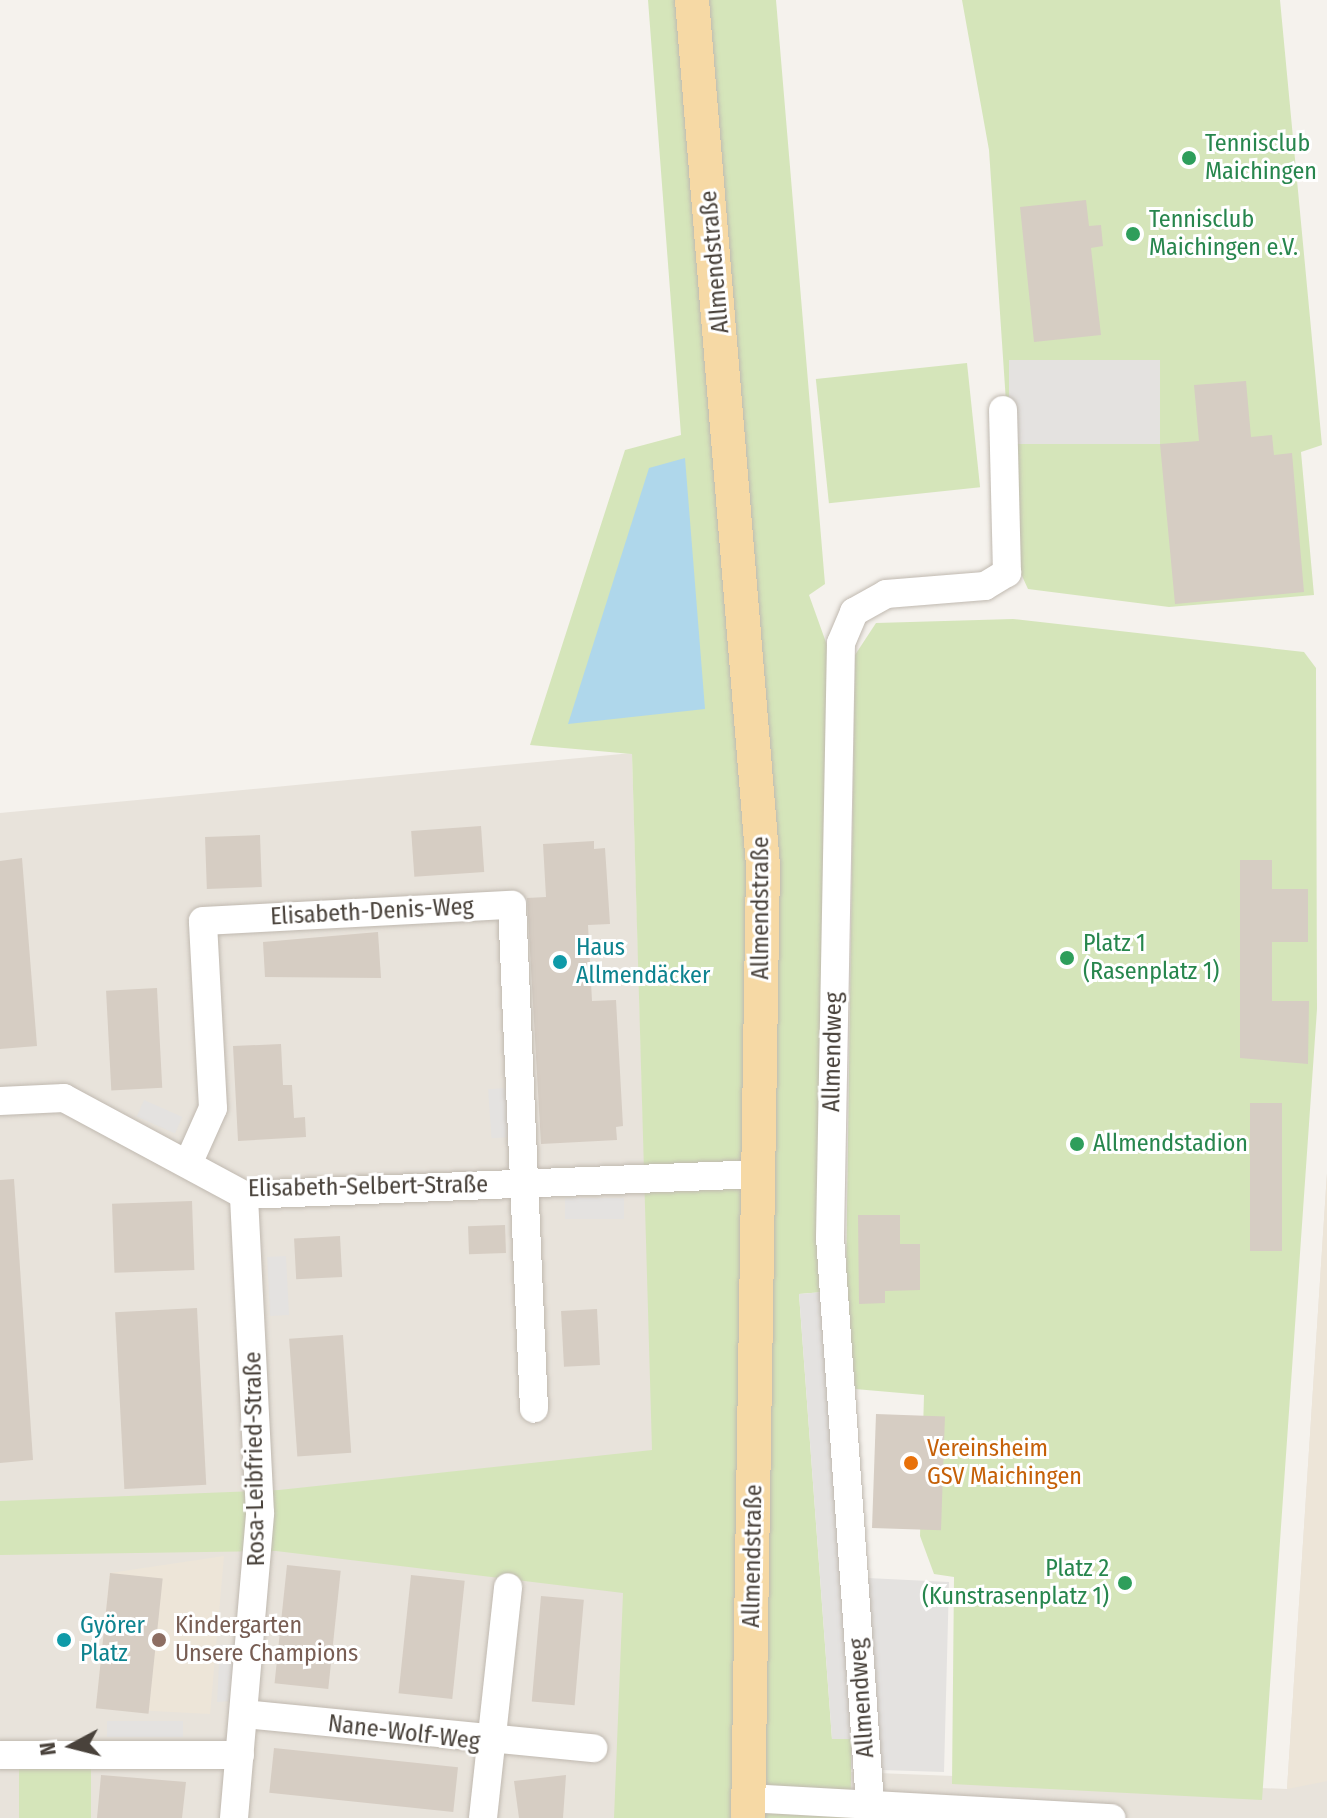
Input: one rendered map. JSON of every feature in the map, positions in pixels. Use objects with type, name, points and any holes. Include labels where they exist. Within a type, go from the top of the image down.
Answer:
[{"type":"main road","name":"Allmendstraße","points":[[692,0],[758,761],[760,1174],[748,1808]]},
{"type":"street","name":"Allmendweg","points":[[871,1812],[830,1237],[841,643],[854,612],[886,594],[985,586],[1007,573],[1003,410]]},
{"type":"street","name":"Elisabeth-Denis-Weg","points":[[188,1164],[213,1108],[203,921],[512,905],[522,1183]]},
{"type":"street","name":"Elisabeth-Selbert-Straße","points":[[0,1101],[64,1098],[244,1195],[760,1174]]},
{"type":"street","points":[[522,1183],[534,1409]]},
{"type":"street","name":"Rosa-Leibfried-Straße","points":[[234,1818],[260,1513],[244,1195]]},
{"type":"street","points":[[508,1587],[490,1741],[593,1748]]},
{"type":"street","name":"Nane-Wolf-Weg","points":[[244,1714],[490,1741],[483,1818]]},
{"type":"street","points":[[0,1755],[240,1755]]},
{"type":"street","points":[[748,1808],[1111,1818]]},
{"type":"shaded area","points":[[1009,360],[1160,360],[1160,444],[1009,444]]},
{"type":"shaded area","points":[[632,753],[653,1450],[624,1763],[1287,1789],[1327,1173],[1327,1818],[0,1818],[0,813]]},
{"type":"shaded area","points":[[507,1088],[510,1137],[491,1138],[488,1089]]},
{"type":"shaded area","points":[[144,1100],[182,1117],[175,1134],[137,1116]]},
{"type":"shaded area","points":[[1327,1173],[1327,1781],[1287,1789]]},
{"type":"shaded area","points":[[565,1198],[624,1198],[624,1219],[565,1219]]},
{"type":"shaded area","points":[[286,1256],[289,1315],[270,1316],[267,1257]]},
{"type":"shaded area","points":[[823,1292],[847,1577],[949,1582],[944,1772],[851,1769],[852,1739],[832,1739],[799,1294]]},
{"type":"shaded area","name":"Kindergarten Unsere Champions","points":[[224,1556],[210,1714],[96,1708],[110,1573]]},
{"type":"shaded area","points":[[237,1644],[232,1701],[217,1702],[220,1645]]},
{"type":"shaded area","points":[[107,1721],[183,1721],[183,1737],[107,1737]]},
{"type":"green space","points":[[648,0],[776,0],[825,584],[809,595],[833,662],[823,1292],[799,1294],[832,1739],[852,1739],[850,1818],[614,1818],[623,1593],[276,1551],[0,1555],[0,1501],[279,1490],[652,1450],[632,754],[530,745],[625,450],[681,435]]},
{"type":"green space","name":"Tennisclub Maichingen e.V.","points":[[962,0],[1280,0],[1322,445],[1301,452],[1314,595],[1169,607],[1028,589],[1017,565],[989,150]]},
{"type":"green space","points":[[967,363],[980,487],[829,503],[816,379]]},
{"type":"green space","name":"Allmendstadion","points":[[1013,619],[1304,652],[1316,668],[1317,1009],[1262,1800],[952,1784],[954,1577],[934,1574],[920,1536],[924,1395],[855,1389],[846,1279],[855,655],[876,623]]},
{"type":"green space","points":[[19,1769],[91,1769],[91,1818],[19,1818]]},
{"type":"water","points":[[685,458],[705,709],[568,724],[649,468]]},
{"type":"building","points":[[1086,200],[1089,226],[1101,225],[1103,246],[1091,248],[1101,335],[1034,342],[1020,207]]},
{"type":"building","points":[[1246,381],[1251,437],[1272,435],[1274,455],[1292,453],[1304,592],[1175,604],[1160,444],[1199,441],[1194,385]]},
{"type":"building","points":[[481,826],[484,872],[414,877],[411,831]]},
{"type":"building","points":[[260,835],[262,887],[207,889],[205,837]]},
{"type":"building","name":"Haus Allmendäcker","points":[[594,841],[594,849],[605,848],[610,924],[588,925],[592,1001],[616,1000],[623,1126],[616,1127],[617,1140],[541,1144],[527,898],[546,897],[543,844]]},
{"type":"building","points":[[22,858],[37,1046],[0,1049],[0,861]]},
{"type":"building","points":[[1240,860],[1272,860],[1272,889],[1308,889],[1308,942],[1272,942],[1272,1001],[1309,1001],[1308,1064],[1240,1058]]},
{"type":"building","points":[[378,932],[381,978],[265,977],[263,942]]},
{"type":"building","points":[[157,988],[162,1088],[111,1091],[106,991]]},
{"type":"building","points":[[281,1044],[283,1085],[292,1085],[294,1118],[305,1117],[306,1137],[238,1141],[233,1046]]},
{"type":"building","points":[[1250,1103],[1282,1103],[1282,1251],[1250,1251]]},
{"type":"building","points":[[14,1179],[33,1460],[0,1463],[0,1180]]},
{"type":"building","points":[[192,1201],[194,1270],[114,1273],[112,1204]]},
{"type":"building","points":[[858,1215],[900,1215],[900,1244],[920,1244],[920,1290],[885,1291],[885,1303],[859,1304]]},
{"type":"building","points":[[505,1225],[506,1253],[469,1254],[468,1226]]},
{"type":"building","points":[[340,1236],[342,1277],[296,1279],[294,1238]]},
{"type":"building","points":[[197,1308],[206,1485],[124,1489],[115,1312]]},
{"type":"building","points":[[597,1309],[600,1365],[564,1367],[561,1311]]},
{"type":"building","points":[[343,1335],[351,1453],[297,1456],[289,1339]]},
{"type":"building","name":"Vereinsheim GSV Maichingen","points":[[876,1414],[945,1416],[941,1530],[872,1528]]},
{"type":"building","points":[[287,1565],[341,1571],[328,1689],[275,1683]]},
{"type":"building","points":[[110,1573],[163,1579],[148,1714],[96,1708]]},
{"type":"building","points":[[411,1575],[465,1581],[452,1699],[399,1693]]},
{"type":"building","points":[[541,1596],[584,1600],[575,1705],[532,1702]]},
{"type":"building","points":[[274,1748],[458,1767],[453,1812],[269,1793]]},
{"type":"building","points":[[101,1775],[186,1782],[182,1818],[97,1818]]},
{"type":"building","points":[[566,1775],[563,1818],[519,1818],[514,1781]]},
{"type":"place","name":"Tennisclub Maichingen","points":[[1189,158]]},
{"type":"place","name":"Tennisclub Maichingen e.V.","points":[[1133,234]]},
{"type":"place","name":"Platz 1 (Rasenplatz 1)","points":[[1067,958]]},
{"type":"place","name":"Haus Allmendäcker","points":[[560,962]]},
{"type":"place","name":"Allmendstadion","points":[[1077,1144]]},
{"type":"place","name":"Vereinsheim GSV Maichingen","points":[[911,1463]]},
{"type":"place","name":"Platz 2 (Kunstrasenplatz 1)","points":[[1125,1583]]},
{"type":"place","name":"Györer Platz","points":[[64,1640]]},
{"type":"place","name":"Kindergarten Unsere Champions","points":[[159,1640]]}]
